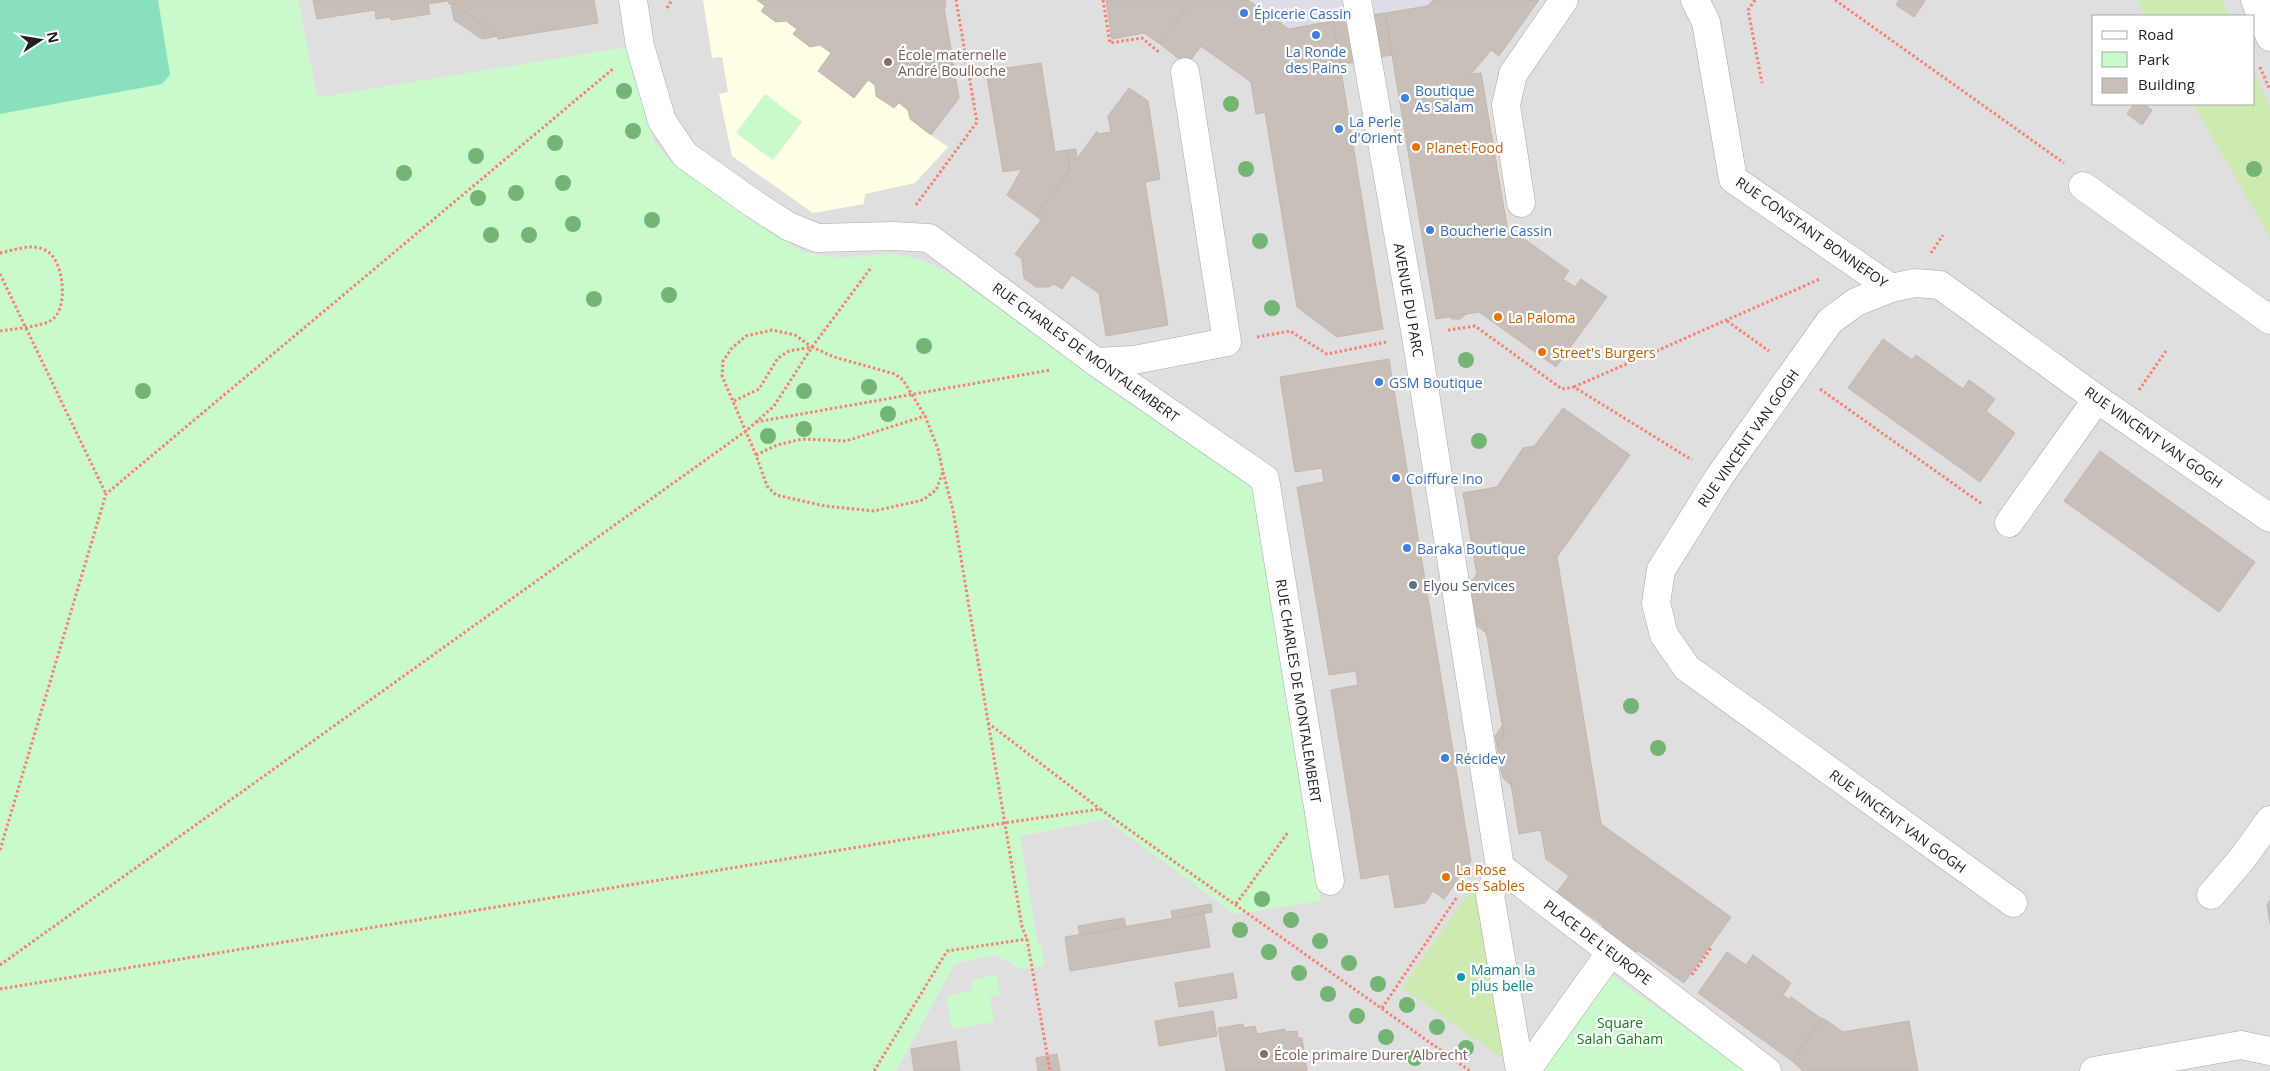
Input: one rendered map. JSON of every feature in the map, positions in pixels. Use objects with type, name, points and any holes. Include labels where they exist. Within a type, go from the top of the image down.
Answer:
[{"type":"street","name":"RUE CHARLES DE MONTALEMBERT","points":[[633,0],[640,46],[662,121],[685,155],[779,220],[817,238],[894,236],[929,238],[1096,362],[1265,479],[1330,881]]},
{"type":"street","name":"AVENUE DU PARC","points":[[1357,0],[1416,336],[1500,867]]},
{"type":"street","points":[[1521,204],[1506,105],[1513,74],[1564,0]]},
{"type":"street","name":"RUE CONSTANT BONNEFOY","points":[[1695,0],[1706,22],[1734,179],[1891,288]]},
{"type":"street","points":[[2255,0],[2264,48]]},
{"type":"street","points":[[1096,362],[1134,360],[1227,342],[1185,72]]},
{"type":"street","points":[[2075,175],[2270,320]]},
{"type":"street","name":"RUE VINCENT VAN GOGH","points":[[2014,903],[1687,668],[1664,635],[1656,603],[1661,570],[1719,477],[1830,322],[1856,302],[1891,288],[1914,283],[1940,285],[2097,399],[2266,507]]},
{"type":"street","points":[[2009,523],[2097,399]]},
{"type":"street","points":[[2212,895],[2242,859],[2270,820]]},
{"type":"street","points":[[1500,867],[1490,895],[1520,1071]]},
{"type":"street","name":"PLACE DE L'EUROPE","points":[[1500,867],[1767,1071]]},
{"type":"street","points":[[1526,1071],[1611,952]]},
{"type":"street","points":[[2094,1071],[2241,1045],[2270,1051]]},
{"type":"path","points":[[0,965],[746,431],[774,406],[812,347],[977,122],[956,0]]},
{"type":"path","points":[[1103,0],[1110,43],[1142,38],[1185,72]]},
{"type":"path","points":[[1755,0],[1748,10],[1762,83]]},
{"type":"path","points":[[1835,0],[2075,175]]},
{"type":"path","points":[[0,850],[106,494],[640,46]]},
{"type":"path","points":[[2264,48],[2270,90]]},
{"type":"path","points":[[1928,257],[1943,235]]},
{"type":"path","points":[[0,253],[35,246],[48,250],[55,260],[63,288],[61,309],[49,322],[0,331]]},
{"type":"path","points":[[1227,342],[1290,331],[1327,354],[1475,326],[1562,389],[1574,387],[1855,263]]},
{"type":"path","points":[[0,274],[106,494]]},
{"type":"path","points":[[1727,321],[2009,523]]},
{"type":"path","points":[[943,472],[936,490],[923,500],[874,511],[825,506],[776,496],[767,486],[756,454],[722,376],[723,360],[732,348],[746,336],[772,330],[795,335],[812,347],[834,357],[895,374],[902,380],[925,416],[938,449],[953,510],[1004,823],[1050,1071]]},
{"type":"path","points":[[734,401],[759,389],[778,358],[789,351],[812,347]]},
{"type":"path","points":[[2135,395],[2166,351]]},
{"type":"path","points":[[756,422],[1096,362]]},
{"type":"path","points":[[1574,387],[1719,477]]},
{"type":"path","points":[[756,454],[776,445],[802,440],[846,441],[925,416]]},
{"type":"path","points":[[988,722],[1100,809],[1470,1071]]},
{"type":"path","points":[[1236,904],[1315,794]]},
{"type":"path","points":[[0,989],[1004,823],[1100,809]]},
{"type":"path","points":[[1382,1008],[1458,895]]},
{"type":"path","points":[[874,1071],[947,951],[1027,939]]},
{"type":"shaded area","points":[[298,0],[2270,0],[2270,1071],[896,1071],[955,963],[996,955],[1021,969],[1042,947],[1037,944],[1020,836],[1106,819],[1235,914],[1079,365],[946,271],[893,254],[840,258],[802,252],[670,161],[653,141],[634,46],[317,98]]},
{"type":"shaded area","points":[[703,0],[945,0],[946,7],[944,7],[959,98],[931,135],[948,147],[915,183],[865,194],[864,204],[813,213],[732,156],[719,94],[728,92],[722,57],[712,58]]},
{"type":"shaded area","points":[[1248,0],[1433,0],[1428,6],[1417,8],[1410,6],[1400,10],[1289,29]]},
{"type":"green space","points":[[0,0],[298,0],[317,98],[634,46],[653,141],[670,161],[802,252],[840,258],[893,254],[922,260],[946,271],[1079,365],[1252,481],[1321,901],[1235,914],[1106,819],[1020,836],[1037,943],[1042,947],[1043,966],[1021,969],[996,955],[955,963],[896,1071],[0,1071]]},
{"type":"green space","points":[[0,0],[158,0],[170,75],[162,84],[0,114]]},
{"type":"green space","points":[[2137,0],[2222,0],[2229,15],[2145,15]]},
{"type":"green space","points":[[2255,74],[2270,108],[2270,237],[2194,105],[2255,105]]},
{"type":"green space","points":[[765,94],[802,122],[773,160],[736,133]]},
{"type":"green space","points":[[1475,884],[1504,1059],[1402,988]]},
{"type":"green space","points":[[996,975],[1000,995],[990,997],[994,1022],[952,1029],[946,996],[972,991],[971,980]]},
{"type":"green space","name":"Square Salah Gaham","points":[[1611,975],[1746,1071],[1538,1071]]},
{"type":"building","points":[[313,0],[594,0],[598,23],[498,39],[498,36],[454,3],[449,4],[448,1],[428,4],[430,14],[391,20],[390,17],[376,19],[375,10],[317,19]]},
{"type":"building","name":"École maternelle André Boulloche","points":[[757,0],[945,0],[946,7],[944,7],[959,98],[931,135],[910,119],[908,110],[899,103],[894,108],[876,96],[875,85],[868,80],[854,98],[818,71],[831,53],[820,45],[810,47],[793,34],[797,29],[786,21],[776,22],[761,11],[765,6]]},
{"type":"building","points":[[1106,0],[1191,0],[1160,44],[1144,33],[1112,39]]},
{"type":"building","points":[[1191,0],[1248,0],[1289,29],[1333,21],[1383,329],[1337,337],[1297,307],[1265,112],[1256,114],[1251,82],[1201,46],[1187,65],[1160,44]]},
{"type":"building","points":[[1433,0],[1539,0],[1499,56],[1491,50],[1471,74],[1481,73],[1508,232],[1514,236],[1516,233],[1569,271],[1563,279],[1575,287],[1581,279],[1607,297],[1556,367],[1479,312],[1436,319],[1385,13],[1428,6]]},
{"type":"building","points":[[1899,0],[1925,1],[1914,17],[1896,5]]},
{"type":"building","points":[[454,3],[498,36],[482,39],[454,20],[451,4]]},
{"type":"building","points":[[1385,13],[1392,55],[1379,57],[1372,15]]},
{"type":"building","points":[[1346,19],[1355,62],[1341,65],[1333,21]]},
{"type":"building","points":[[1041,63],[1055,152],[1067,150],[1070,170],[1036,216],[1007,195],[1022,169],[1003,172],[986,71]]},
{"type":"building","points":[[1129,88],[1148,101],[1160,179],[1145,182],[1168,325],[1106,336],[1099,293],[1072,275],[1062,289],[1054,284],[1049,287],[1036,287],[1024,278],[1022,259],[1015,254],[1041,220],[1036,216],[1070,170],[1067,150],[1076,149],[1077,159],[1097,131],[1097,134],[1111,132],[1108,116]]},
{"type":"building","points":[[2133,105],[2144,105],[2152,110],[2142,125],[2127,114]]},
{"type":"building","points":[[1466,314],[1460,319],[1452,319],[1450,316]]},
{"type":"building","points":[[1883,339],[1912,360],[1916,355],[1963,389],[1969,380],[1995,399],[1986,411],[2015,433],[1980,482],[1848,388]]},
{"type":"building","points":[[1389,359],[1471,861],[1444,899],[1433,891],[1425,903],[1395,908],[1389,874],[1361,879],[1331,690],[1358,685],[1356,671],[1329,675],[1297,487],[1324,482],[1322,468],[1295,472],[1280,377]]},
{"type":"building","points":[[1563,408],[1630,455],[1557,557],[1601,824],[1731,917],[1684,983],[1639,951],[1627,953],[1603,936],[1603,925],[1557,892],[1569,876],[1546,859],[1541,830],[1519,834],[1510,778],[1501,771],[1497,746],[1504,735],[1485,625],[1475,618],[1471,593],[1478,581],[1463,493],[1497,487],[1519,454],[1530,452]]},
{"type":"building","points":[[1535,446],[1530,452],[1519,454],[1523,448]]},
{"type":"building","points":[[2100,451],[2255,562],[2219,612],[2064,501]]},
{"type":"building","points":[[1477,574],[1478,581],[1471,593],[1470,583]]},
{"type":"building","points":[[1475,618],[1485,625],[1486,633],[1477,626]]},
{"type":"building","points":[[1502,726],[1504,735],[1497,746],[1495,736]]},
{"type":"building","points":[[1501,771],[1510,778],[1511,785],[1503,778]]},
{"type":"building","points":[[2270,900],[2270,924],[2267,904]]},
{"type":"building","points":[[1211,904],[1212,912],[1173,919],[1171,911]]},
{"type":"building","points":[[1204,913],[1210,947],[1070,971],[1065,937]]},
{"type":"building","points":[[1124,918],[1126,927],[1080,935],[1078,926]]},
{"type":"building","points":[[1727,952],[1746,965],[1753,955],[1791,983],[1783,995],[1790,1000],[1791,997],[1822,1019],[1792,1061],[1698,993]]},
{"type":"building","points":[[1233,973],[1237,998],[1179,1007],[1175,983]]},
{"type":"building","points":[[1213,1011],[1217,1036],[1159,1046],[1155,1021]]},
{"type":"building","points":[[1823,1018],[1843,1032],[1909,1021],[1918,1071],[1803,1071],[1792,1061]]},
{"type":"building","name":"École primaire Durer Albrecht","points":[[1243,1024],[1244,1028],[1255,1026],[1257,1034],[1285,1029],[1286,1032],[1297,1031],[1298,1038],[1302,1038],[1307,1071],[1226,1071],[1218,1028]]},
{"type":"building","points":[[956,1041],[960,1071],[914,1071],[911,1049]]},
{"type":"building","points":[[1057,1054],[1060,1071],[1038,1071],[1036,1058]]},
{"type":"place","name":"Épicerie Cassin","points":[[1244,13]]},
{"type":"place","name":"La Ronde des Pains","points":[[1316,35]]},
{"type":"place","name":"École maternelle André Boulloche","points":[[888,62]]},
{"type":"place","name":"Boutique As Salam","points":[[1405,98]]},
{"type":"place","name":"La Perle d'Orient","points":[[1339,129]]},
{"type":"place","name":"Planet Food","points":[[1416,147]]},
{"type":"place","name":"Boucherie Cassin","points":[[1430,230]]},
{"type":"place","name":"La Paloma","points":[[1498,317]]},
{"type":"place","name":"Street's Burgers","points":[[1542,352]]},
{"type":"place","name":"GSM Boutique","points":[[1379,382]]},
{"type":"place","name":"Coiffure Ino","points":[[1396,478]]},
{"type":"place","name":"Baraka Boutique","points":[[1407,548]]},
{"type":"place","name":"Elyou Services","points":[[1413,585]]},
{"type":"place","name":"Récidev","points":[[1445,758]]},
{"type":"place","name":"La Rose des Sables","points":[[1446,877]]},
{"type":"place","name":"Maman la plus belle","points":[[1461,977]]},
{"type":"place","name":"École primaire Durer Albrecht","points":[[1264,1054]]}]
